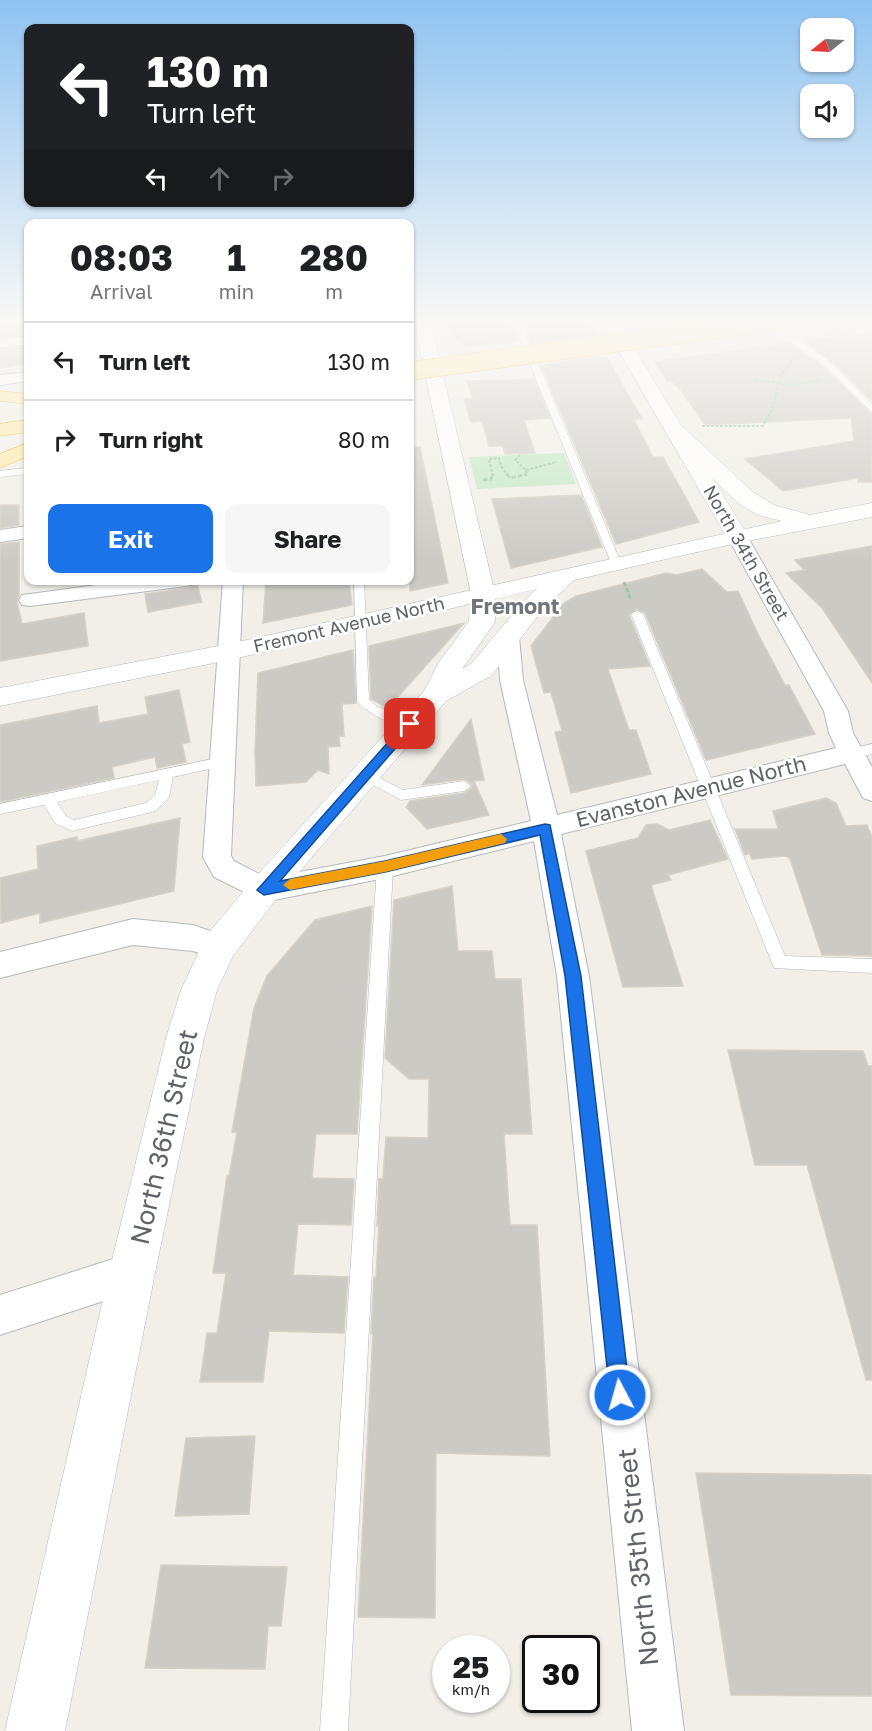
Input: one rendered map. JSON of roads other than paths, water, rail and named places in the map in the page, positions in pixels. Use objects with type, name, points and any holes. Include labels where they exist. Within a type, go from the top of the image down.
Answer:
[{"type":"highway","points":[[0,422],[24,419]]},
{"type":"highway","points":[[0,430],[24,427]]},
{"type":"highway","points":[[0,462],[24,451]]},
{"type":"main road","points":[[436,695],[452,662],[482,622],[483,594],[440,401]]},
{"type":"main road","name":"North 34th Street","points":[[665,401],[686,429],[737,536]]},
{"type":"main road","points":[[686,429],[746,498],[765,510],[800,521]]},
{"type":"main road","name":"Fremont Avenue North","points":[[0,697],[229,652],[567,575],[620,572],[737,536],[800,521],[872,510]]},
{"type":"main road","points":[[436,695],[481,670],[531,608],[567,575]]},
{"type":"main road","name":"North 36th Street","points":[[35,1731],[132,1273],[199,990],[219,947],[264,890],[436,695]]},
{"type":"street","points":[[0,536],[24,533]]},
{"type":"street","name":"North 34th Street","points":[[737,536],[836,711],[841,733],[862,751],[872,791]]},
{"type":"street","points":[[30,600],[147,585]]},
{"type":"street","points":[[233,585],[217,857],[224,869],[264,890]]},
{"type":"street","name":"North 35th Street","points":[[508,636],[509,664],[543,810],[573,976],[658,1731]]},
{"type":"street","name":"Evanston Avenue North","points":[[264,890],[385,867],[862,751]]},
{"type":"street","points":[[0,964],[132,932],[193,938],[219,947]]},
{"type":"street","points":[[0,1315],[132,1273]]},
{"type":"lane","points":[[549,401],[620,572]]},
{"type":"lane","points":[[0,474],[24,471]]},
{"type":"lane","points":[[359,585],[361,622],[359,649],[363,701],[373,710],[410,724]]},
{"type":"lane","points":[[637,614],[780,963],[872,966]]},
{"type":"lane","points":[[0,809],[222,762]]},
{"type":"lane","points":[[47,799],[61,820],[72,826],[151,807],[162,796],[167,774]]},
{"type":"lane","points":[[365,775],[401,795],[464,786]]},
{"type":"lane","points":[[334,1731],[385,867]]},
{"type":"district","name":"Fremont","points":[[515,606]]}]
